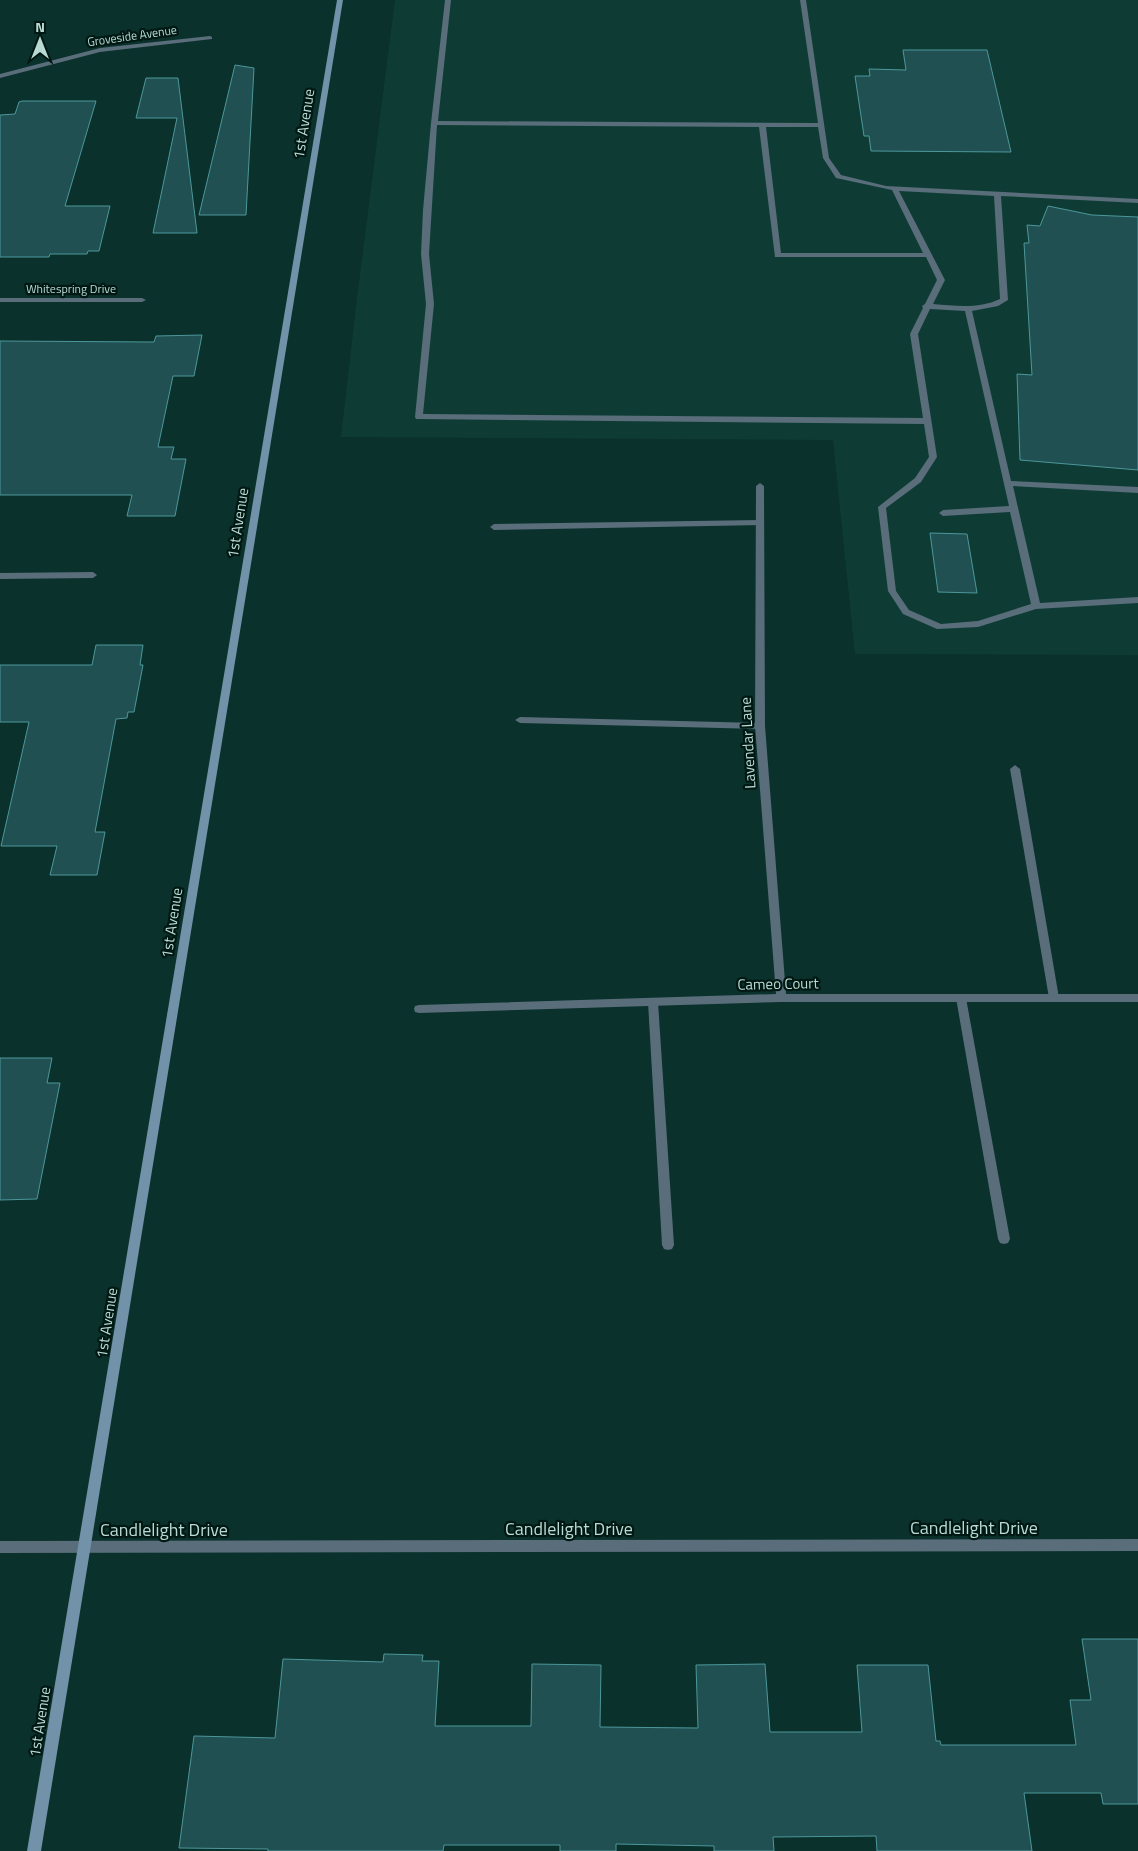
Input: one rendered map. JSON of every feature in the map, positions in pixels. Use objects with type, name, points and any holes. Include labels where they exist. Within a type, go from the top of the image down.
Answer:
[{"type":"main road","name":"1st Avenue","points":[[34,1851],[340,0]]},
{"type":"street","points":[[448,0],[434,123],[425,247],[430,304],[418,417],[927,421]]},
{"type":"street","points":[[803,0],[826,158],[838,177],[894,188],[1138,201]]},
{"type":"street","name":"Groveside Avenue","points":[[0,76],[100,50],[210,38]]},
{"type":"street","points":[[434,123],[821,125]]},
{"type":"street","points":[[762,124],[778,255],[928,256]]},
{"type":"street","points":[[894,188],[941,280],[926,306],[914,334],[933,458],[918,480],[882,507],[892,591],[906,612],[940,626],[978,624],[1036,606],[1138,600]]},
{"type":"street","points":[[926,306],[968,309],[995,305],[1004,300],[997,194]]},
{"type":"street","name":"Whitespring Drive","points":[[0,300],[142,300]]},
{"type":"street","points":[[968,309],[1036,606]]},
{"type":"street","points":[[1007,483],[1138,490]]},
{"type":"street","name":"Lavendar Lane","points":[[760,486],[760,726],[782,998]]},
{"type":"street","points":[[943,513],[1013,509]]},
{"type":"street","points":[[494,527],[760,523]]},
{"type":"street","points":[[0,576],[93,575]]},
{"type":"street","points":[[520,720],[760,726]]},
{"type":"street","points":[[1015,769],[1054,998]]},
{"type":"street","name":"Cameo Court","points":[[419,1010],[782,998],[1138,998]]},
{"type":"street","points":[[960,998],[1004,1239]]},
{"type":"street","points":[[653,1002],[668,1245]]},
{"type":"street","name":"Candlelight Drive","points":[[0,1547],[1138,1545]]},
{"type":"shaded area","points":[[395,0],[1138,0],[1138,655],[855,654],[833,440],[341,437]]},
{"type":"building","points":[[903,50],[987,50],[1011,152],[871,151],[869,136],[864,136],[855,76],[870,76],[869,69],[906,70]]},
{"type":"building","points":[[235,65],[254,68],[246,215],[199,215]]},
{"type":"building","points":[[146,78],[178,78],[197,233],[153,233],[177,118],[136,118]]},
{"type":"building","points":[[96,101],[65,206],[110,206],[99,251],[88,251],[87,254],[50,254],[49,257],[0,257],[0,115],[15,114],[19,102]]},
{"type":"building","points":[[1048,206],[1092,215],[1138,217],[1138,470],[1020,460],[1017,374],[1032,375],[1024,243],[1029,243],[1027,225],[1040,226]]},
{"type":"building","points":[[202,335],[194,376],[173,376],[158,447],[174,447],[171,459],[186,459],[175,516],[127,516],[132,495],[0,495],[0,341],[154,342],[156,336]]},
{"type":"building","points":[[930,533],[967,534],[977,593],[938,592]]},
{"type":"building","points":[[96,645],[143,645],[140,665],[143,665],[134,712],[128,712],[127,718],[116,719],[95,832],[105,832],[97,875],[50,875],[57,846],[1,846],[29,722],[0,722],[0,665],[92,665]]},
{"type":"building","points":[[0,1058],[52,1058],[47,1083],[60,1083],[37,1199],[0,1200]]},
{"type":"building","points":[[1082,1639],[1138,1639],[1138,1804],[1103,1804],[1101,1793],[1024,1793],[1032,1851],[877,1851],[876,1836],[773,1837],[774,1851],[714,1851],[714,1846],[616,1844],[616,1851],[560,1851],[560,1845],[444,1845],[443,1851],[268,1851],[268,1849],[179,1848],[194,1736],[275,1738],[283,1659],[383,1662],[384,1654],[423,1655],[422,1661],[439,1661],[435,1726],[531,1726],[532,1664],[601,1665],[600,1727],[698,1728],[696,1665],[765,1664],[770,1732],[862,1732],[857,1665],[928,1665],[936,1741],[940,1741],[941,1745],[1076,1745],[1070,1700],[1091,1700]]}]
